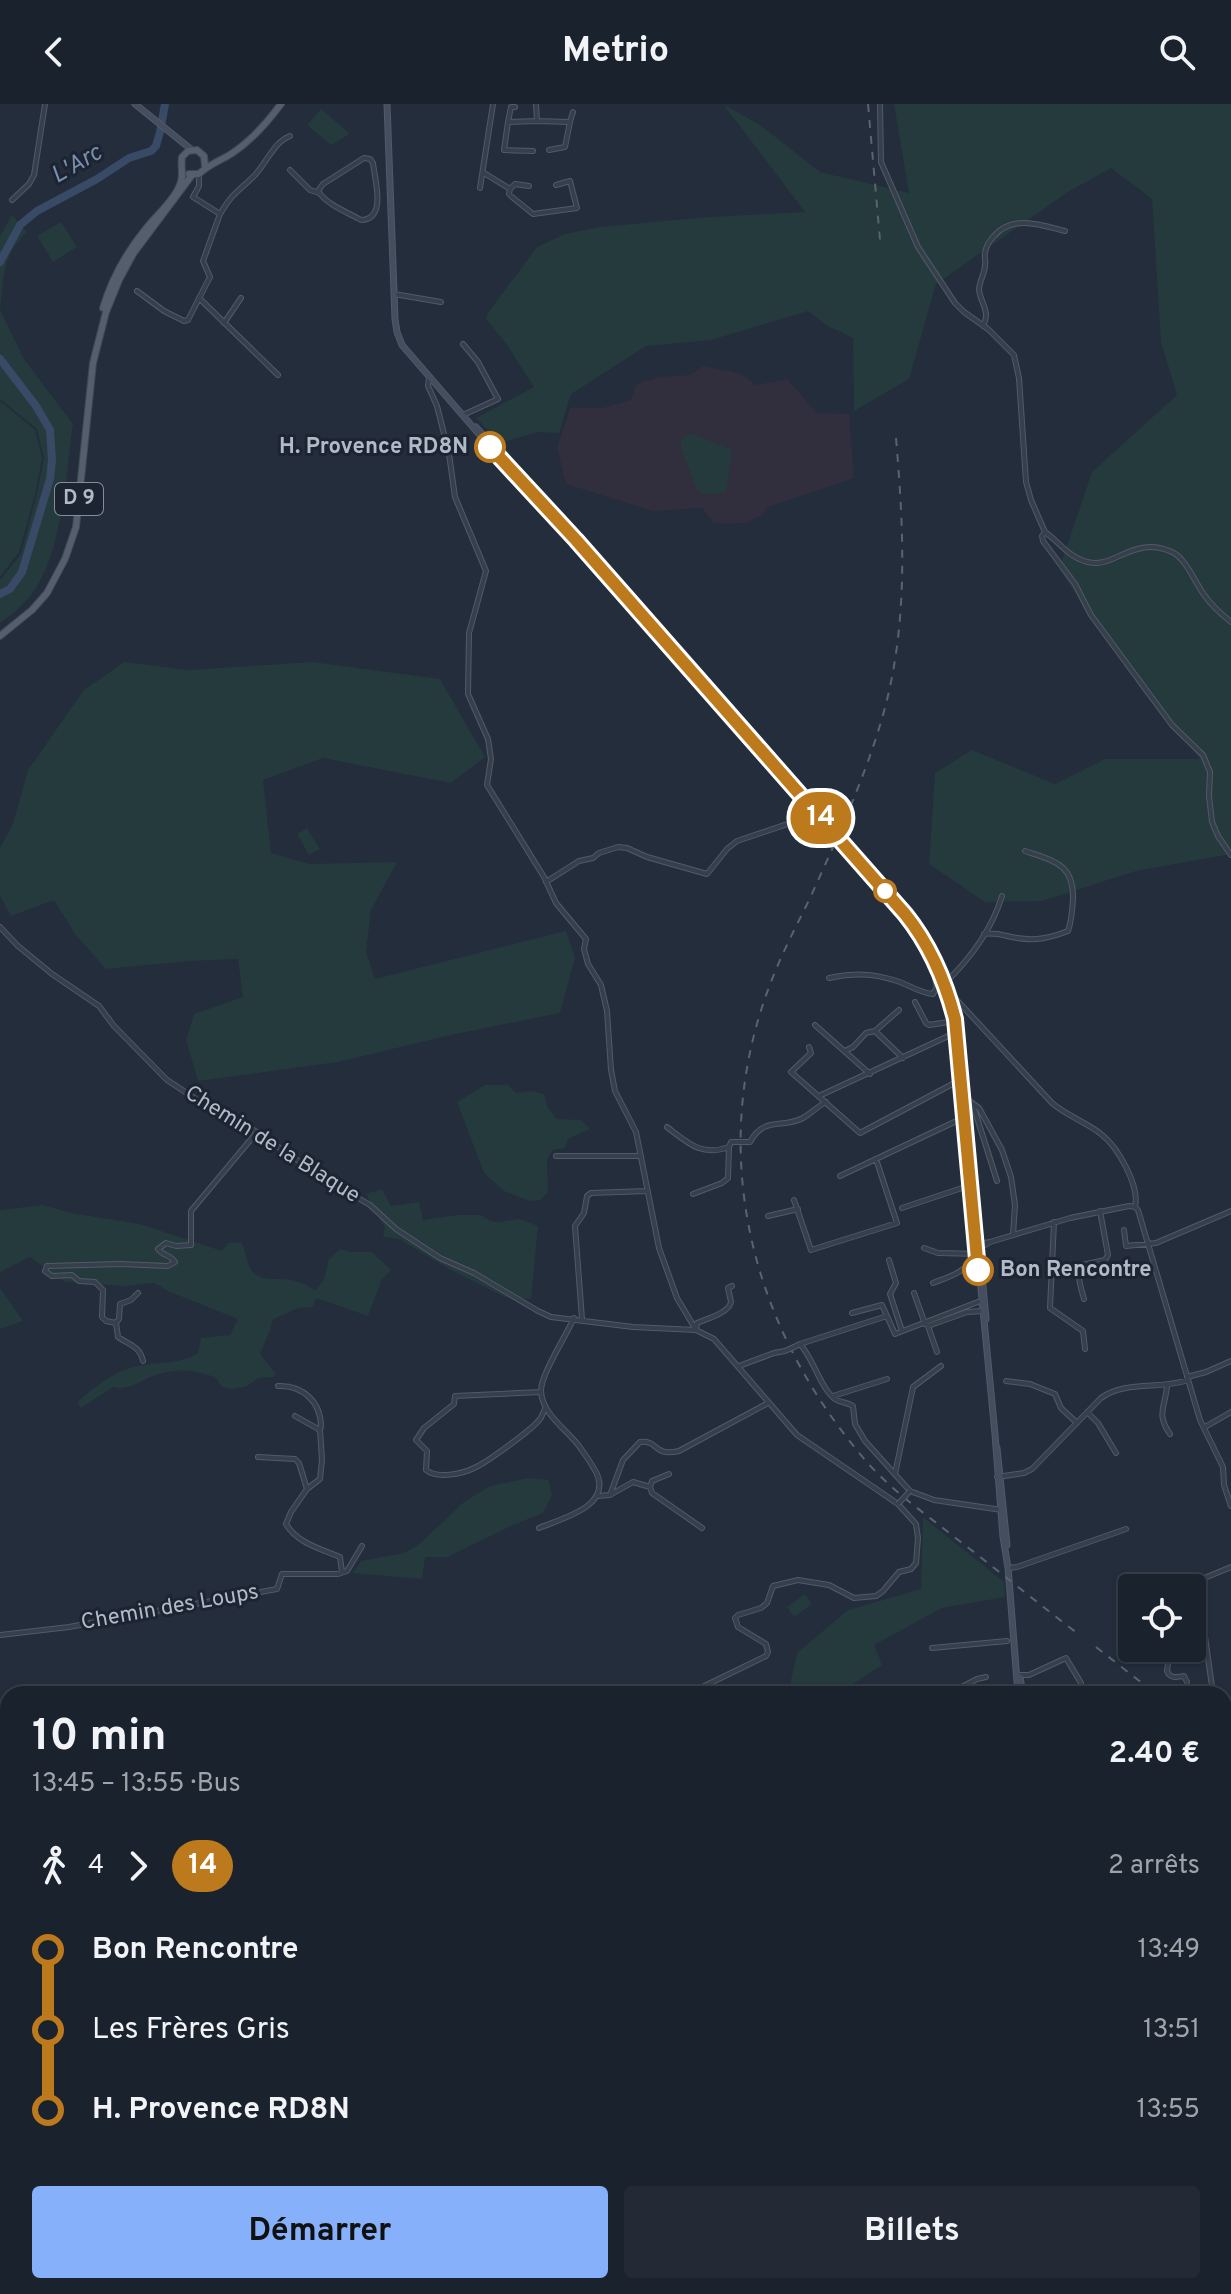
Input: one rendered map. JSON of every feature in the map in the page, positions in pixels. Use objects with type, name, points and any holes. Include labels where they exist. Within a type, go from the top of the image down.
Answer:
[{"type":"main road","points":[[387,104],[395,326],[407,351],[547,503],[918,930],[941,975],[957,1032],[1019,1686]]},
{"type":"main road","points":[[137,106],[185,148],[214,157],[227,153],[255,130],[276,106]]},
{"type":"main road","points":[[185,148],[180,161],[183,170],[197,175],[205,166],[229,156],[258,132],[276,106]]},
{"type":"main road","points":[[204,156],[205,166]]},
{"type":"main road","name":"D 9","points":[[99,336],[101,315],[118,271],[134,244],[178,190],[183,170]]},
{"type":"main road","name":"D 9","points":[[0,636],[32,610],[47,593],[65,559],[76,527],[93,363],[114,292],[133,254],[197,175]]},
{"type":"main road","points":[[1011,1600],[1020,1686]]},
{"type":"street","points":[[12,200],[34,175],[45,104]]},
{"type":"street","points":[[480,188],[493,104]]},
{"type":"street","points":[[536,104],[537,121]]},
{"type":"street","points":[[880,104],[881,162],[918,247],[964,312],[1014,355],[1018,365],[1026,482],[1045,532],[1073,556],[1095,564],[1107,562],[1138,547],[1172,552],[1185,563],[1216,610],[1231,622]]},
{"type":"street","points":[[515,107],[511,107],[504,150],[533,151]]},
{"type":"street","points":[[549,150],[565,147],[573,112]]},
{"type":"street","points":[[508,122],[570,122]]},
{"type":"street","points":[[137,291],[164,311],[188,320],[210,277],[203,261],[220,214],[231,195],[255,174],[282,139],[290,136]]},
{"type":"street","points":[[290,170],[310,190],[361,220],[367,220],[378,209],[373,163],[364,158],[323,184],[318,189],[319,193]]},
{"type":"street","points":[[484,173],[510,189]]},
{"type":"street","points":[[193,197],[199,186],[197,175]]},
{"type":"street","points":[[529,186],[515,184],[509,194],[533,214],[577,208],[570,181],[556,185]]},
{"type":"street","points":[[186,195],[220,214]]},
{"type":"street","points":[[378,209],[390,209]]},
{"type":"street","points":[[983,326],[987,314],[979,292],[980,282],[985,269],[985,252],[992,238],[1006,226],[1023,222],[1065,231]]},
{"type":"street","points":[[394,294],[441,302]]},
{"type":"street","points":[[199,298],[278,375]]},
{"type":"street","points":[[224,323],[241,298]]},
{"type":"street","points":[[463,344],[479,363],[498,399],[463,415]]},
{"type":"street","points":[[429,377],[427,382],[437,406],[449,454],[455,497],[486,571],[469,633],[468,694],[488,739],[491,759],[487,785],[556,903],[586,939],[584,949],[588,964],[601,985],[607,1011],[615,1091],[636,1132],[659,1248],[677,1298],[696,1330],[714,1339],[797,1435],[898,1504],[916,1524],[916,1563],[911,1569],[899,1572],[876,1596],[854,1598],[829,1585],[798,1580],[773,1586],[767,1603],[735,1618],[738,1627],[766,1644],[766,1656],[704,1686]]},
{"type":"street","points":[[1045,532],[1043,541],[1075,584],[1091,615],[1172,725],[1203,755],[1210,772],[1212,822],[1231,855]]},
{"type":"street","points":[[546,882],[579,861],[618,847],[707,874],[737,841],[817,814]]},
{"type":"street","points":[[984,934],[996,933],[1030,940],[1049,939],[1068,931],[1072,919],[1071,877],[1065,868],[1050,859],[1025,851]]},
{"type":"street","points":[[944,984],[959,970],[984,934],[997,913],[1002,896]]},
{"type":"street","name":"Chemin de la Blaque","points":[[0,927],[52,974],[99,1006],[114,1026],[167,1080],[208,1107],[233,1116],[322,1177],[370,1205],[396,1229],[440,1258],[474,1273],[551,1317],[633,1327],[696,1330]]},
{"type":"street","points":[[829,978],[853,973],[876,976],[933,994],[937,987],[935,978],[941,975]]},
{"type":"street","points":[[950,999],[955,998],[1052,1103],[1101,1134],[1111,1145],[1132,1179],[1137,1202],[1135,1207]]},
{"type":"street","points":[[915,1002],[929,1025],[955,1021]]},
{"type":"street","points":[[845,1051],[899,1010]]},
{"type":"street","points":[[815,1025],[870,1074]]},
{"type":"street","points":[[875,1031],[903,1058]]},
{"type":"street","points":[[819,1096],[957,1032]]},
{"type":"street","points":[[809,1047],[811,1053],[791,1072],[860,1133],[962,1079]]},
{"type":"street","points":[[963,1096],[986,1117],[1002,1150],[1011,1177],[1015,1205],[1013,1235]]},
{"type":"street","points":[[693,1194],[728,1178],[731,1142],[750,1142],[756,1131],[763,1127],[802,1118],[826,1102]]},
{"type":"street","points":[[972,1103],[997,1181]]},
{"type":"street","points":[[840,1176],[965,1117]]},
{"type":"street","points":[[667,1127],[695,1147],[716,1151],[729,1147]]},
{"type":"street","points":[[116,1323],[102,1317],[103,1290],[95,1282],[79,1281],[72,1275],[52,1276],[45,1271],[47,1266],[168,1266],[175,1262],[158,1249],[166,1243],[191,1245],[191,1211],[257,1132]]},
{"type":"street","points":[[556,1156],[641,1156]]},
{"type":"street","points":[[794,1200],[811,1250],[897,1223],[876,1159]]},
{"type":"street","points":[[902,1208],[972,1184]]},
{"type":"street","points":[[582,1319],[575,1226],[584,1213],[587,1196],[591,1193],[647,1191]]},
{"type":"street","points":[[924,1248],[938,1253],[978,1249],[990,1242],[1054,1222],[1100,1211],[1135,1207],[1200,1420],[1223,1467],[1224,1485],[1231,1506]]},
{"type":"street","points":[[768,1216],[798,1209]]},
{"type":"street","points":[[1084,1299],[1079,1270],[1082,1265],[1105,1260],[1108,1255],[1100,1211]]},
{"type":"street","points":[[1124,1230],[1126,1246],[1156,1243],[1231,1211]]},
{"type":"street","points":[[1054,1222],[1050,1308],[1083,1331],[1085,1349]]},
{"type":"street","points":[[933,1283],[958,1274],[969,1266],[978,1249]]},
{"type":"street","points":[[889,1260],[896,1283],[890,1294],[902,1331]]},
{"type":"street","points":[[696,1330],[697,1323],[730,1305],[728,1288],[732,1286]]},
{"type":"street","points":[[138,1293],[120,1304],[116,1323],[118,1337],[135,1346],[143,1361]]},
{"type":"street","points":[[914,1293],[925,1324]]},
{"type":"street","points":[[852,1313],[882,1305],[895,1334],[982,1300]]},
{"type":"street","points":[[937,1352],[928,1326],[967,1312],[983,1311]]},
{"type":"street","points":[[739,1366],[887,1316]]},
{"type":"street","points":[[539,1528],[588,1506],[598,1496],[600,1480],[593,1466],[545,1408],[541,1392],[543,1374],[574,1318]]},
{"type":"street","points":[[797,1346],[807,1352],[833,1396],[853,1406],[855,1424],[865,1441],[910,1491],[934,1500],[1002,1510]]},
{"type":"street","points":[[999,1477],[1032,1469],[1110,1391],[1167,1386],[1231,1361]]},
{"type":"street","points":[[895,1474],[913,1387],[941,1366]]},
{"type":"street","points":[[833,1396],[887,1379]]},
{"type":"street","points":[[1006,1381],[1030,1384],[1055,1394],[1061,1408],[1077,1423]]},
{"type":"street","points":[[278,1386],[302,1390],[321,1415],[320,1479],[307,1489],[286,1524],[292,1534],[340,1557],[342,1572],[347,1571],[362,1546]]},
{"type":"street","points":[[1167,1386],[1161,1415],[1170,1434]]},
{"type":"street","points":[[541,1392],[455,1396],[454,1404],[424,1428],[416,1440],[427,1451],[426,1470],[432,1475],[443,1475],[474,1469],[529,1430],[545,1408]]},
{"type":"street","points":[[610,1495],[623,1460],[640,1442],[651,1443],[661,1452],[679,1451],[768,1403]]},
{"type":"street","points":[[1087,1412],[1098,1423],[1116,1453]]},
{"type":"street","points":[[1204,1427],[1231,1412]]},
{"type":"street","points":[[295,1416],[319,1430]]},
{"type":"street","points":[[258,1457],[295,1459],[307,1489]]},
{"type":"street","points":[[650,1487],[652,1481],[669,1474]]},
{"type":"street","points":[[598,1496],[610,1495],[633,1482],[650,1487],[658,1499],[702,1528]]},
{"type":"street","points":[[898,1504],[910,1491]]},
{"type":"street","points":[[1008,1568],[1126,1529]]},
{"type":"street","points":[[1206,1577],[1231,1567]]},
{"type":"street","name":"Chemin des Loups","points":[[0,1635],[69,1627],[277,1589],[282,1574],[342,1572]]},
{"type":"street","points":[[932,1648],[1007,1641]]},
{"type":"street","points":[[1206,1643],[1212,1686]]},
{"type":"street","points":[[1020,1675],[1029,1675],[1066,1658],[1081,1683]]},
{"type":"street","points":[[1169,1662],[1168,1674],[1184,1676],[1187,1682]]},
{"type":"street","points":[[963,1686],[986,1677]]},
{"type":"shaded area","points":[[703,366],[742,374],[756,385],[787,379],[817,413],[849,414],[854,478],[768,507],[762,515],[746,523],[725,524],[713,522],[702,508],[653,511],[566,484],[557,448],[570,408],[602,408],[631,400],[636,384],[660,377],[690,375]]},
{"type":"green space","points":[[723,104],[760,125],[820,172],[909,193],[894,104],[1231,104],[1231,854],[1136,871],[1042,901],[985,902],[929,864],[935,773],[972,750],[1055,784],[1105,759],[1200,759],[1142,691],[1059,569],[1092,472],[1177,395],[1161,342],[1152,199],[1111,168],[1068,192],[936,284],[909,379],[854,411],[853,338],[826,325],[808,311],[711,340],[646,346],[571,394],[559,433],[538,432],[500,443],[476,418],[534,387],[486,319],[537,247],[565,234],[599,227],[805,212]]},
{"type":"green space","points":[[321,109],[348,135],[331,145],[307,125]]},
{"type":"green space","points":[[12,215],[27,232],[9,258],[0,310],[0,236]]},
{"type":"green space","points":[[61,222],[77,247],[53,262],[37,236]]},
{"type":"green space","points":[[0,310],[24,359],[73,424],[60,519],[47,567],[24,603],[0,623],[0,580],[21,554],[44,458],[37,429],[0,399]]},
{"type":"green space","points":[[0,401],[35,430],[42,458],[19,552],[0,577]]},
{"type":"green space","points":[[688,434],[732,450],[726,492],[704,495],[698,492],[681,449],[681,440]]},
{"type":"green space","points":[[124,662],[188,670],[313,662],[440,679],[485,757],[451,783],[323,758],[263,780],[271,853],[309,864],[397,862],[371,910],[366,952],[375,979],[566,931],[575,958],[560,1013],[338,1062],[198,1081],[186,1040],[194,1014],[243,997],[238,959],[106,969],[75,934],[54,900],[11,916],[0,896],[0,848],[13,824],[28,770],[84,690]]},
{"type":"green space","points":[[307,828],[320,849],[309,855],[297,834]]},
{"type":"green space","points":[[485,1085],[508,1085],[516,1093],[532,1091],[544,1094],[548,1108],[557,1119],[581,1120],[590,1129],[568,1139],[565,1148],[553,1150],[547,1159],[548,1192],[541,1200],[529,1201],[504,1191],[484,1173],[457,1102]]},
{"type":"green space","points":[[382,1189],[391,1206],[419,1202],[423,1220],[480,1215],[491,1221],[520,1219],[538,1226],[531,1299],[505,1297],[399,1239],[383,1237],[385,1228],[366,1194]]},
{"type":"green space","points":[[43,1205],[71,1213],[140,1224],[222,1251],[228,1243],[241,1242],[249,1265],[257,1275],[266,1279],[294,1281],[316,1290],[324,1279],[329,1259],[340,1249],[372,1252],[391,1270],[382,1279],[368,1316],[316,1298],[313,1307],[298,1308],[272,1320],[260,1354],[276,1374],[273,1377],[258,1378],[246,1387],[231,1389],[222,1387],[215,1377],[189,1371],[170,1371],[132,1386],[113,1387],[81,1408],[77,1402],[115,1374],[133,1367],[192,1357],[198,1353],[201,1338],[230,1335],[238,1319],[154,1283],[124,1286],[65,1282],[30,1257],[0,1272],[0,1210]]},
{"type":"green space","points":[[0,1288],[23,1321],[0,1329]]},
{"type":"green space","points":[[528,1478],[549,1480],[552,1495],[543,1513],[447,1557],[425,1557],[422,1579],[353,1573],[361,1561],[404,1553],[418,1545],[464,1502],[490,1486]]},
{"type":"green space","points":[[923,1517],[1004,1582],[1005,1597],[942,1608],[874,1645],[882,1665],[849,1686],[790,1686],[797,1653],[848,1610],[921,1589]]},
{"type":"green space","points":[[805,1594],[812,1604],[794,1617],[787,1607]]},
{"type":"waterway","name":"L'Arc","points":[[0,262],[20,225],[37,211],[129,158],[151,151],[156,146],[165,104]]},
{"type":"waterway","name":"L'Arc","points":[[0,359],[50,430],[52,460],[50,479],[22,572],[10,589],[0,594]]},
{"type":"railway","points":[[868,104],[880,240]]},
{"type":"railway","points":[[896,438],[902,580],[890,687],[857,789],[775,972],[754,1036],[743,1101],[741,1165],[749,1229],[766,1291],[792,1350],[825,1407],[866,1461],[908,1500],[1077,1633]]},
{"type":"railway","points":[[1096,1647],[1146,1686]]},
{"type":"bus line","name":"14","points":[[490,447],[576,540],[905,914],[927,945],[950,999],[955,1019],[978,1270]]},
{"type":"place","name":"H. Provence RD8N","points":[[490,447]]},
{"type":"place","name":"Bon Rencontre","points":[[978,1270]]}]
